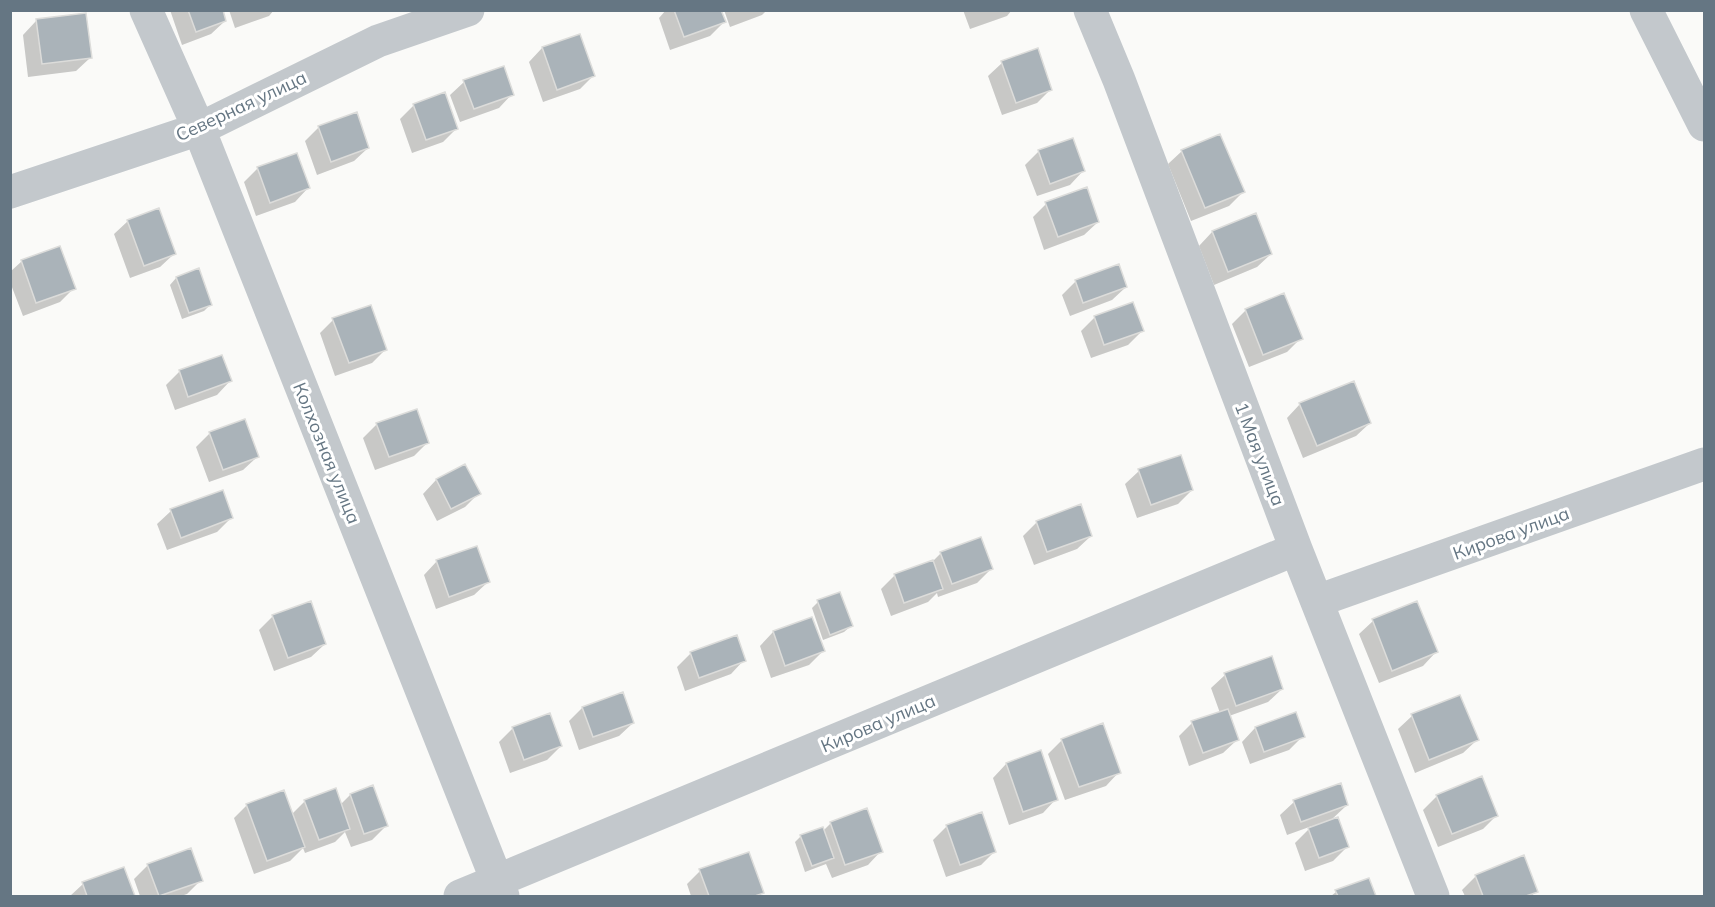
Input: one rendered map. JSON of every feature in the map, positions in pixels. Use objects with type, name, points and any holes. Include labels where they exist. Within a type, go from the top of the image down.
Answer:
[{"type":"street","name":"Колхозная улица","points":[[146,10],[199,129],[500,889]]},
{"type":"street","name":"Северная улица","points":[[10,192],[199,129],[378,41],[468,10]]},
{"type":"street","name":"1 Мая улица","points":[[1090,10],[1119,80],[1296,549],[1433,897]]},
{"type":"street","points":[[1646,10],[1704,125]]},
{"type":"street","name":"Кирова улица","points":[[1317,601],[1704,464]]},
{"type":"street","name":"Кирова улица","points":[[460,897],[500,889],[1296,549]]},
{"type":"building","points":[[188,10],[223,10],[226,21],[196,32]]},
{"type":"building","points":[[674,10],[721,10],[726,22],[684,37]]},
{"type":"building","points":[[86,13],[92,58],[42,64],[36,19]]},
{"type":"building","points":[[580,34],[595,76],[557,90],[542,47]]},
{"type":"building","points":[[1038,48],[1052,90],[1016,103],[1001,61]]},
{"type":"building","points":[[504,66],[514,95],[474,109],[463,80]]},
{"type":"building","points":[[445,92],[458,129],[426,140],[413,104]]},
{"type":"building","points":[[357,112],[369,148],[331,162],[318,126]]},
{"type":"building","points":[[1220,134],[1245,192],[1205,208],[1181,150]]},
{"type":"building","points":[[1073,138],[1085,171],[1050,184],[1038,150]]},
{"type":"building","points":[[297,153],[310,188],[270,203],[257,167]]},
{"type":"building","points":[[1087,187],[1099,222],[1058,237],[1045,202]]},
{"type":"building","points":[[159,208],[176,254],[144,266],[127,220]]},
{"type":"building","points":[[1256,213],[1272,254],[1228,272],[1212,231]]},
{"type":"building","points":[[60,246],[76,289],[36,303],[21,260]]},
{"type":"building","points":[[1119,264],[1127,287],[1083,303],[1075,280]]},
{"type":"building","points":[[199,268],[212,305],[189,313],[176,277]]},
{"type":"building","points":[[1284,293],[1303,339],[1263,355],[1245,309]]},
{"type":"building","points":[[1133,302],[1144,331],[1104,345],[1094,316]]},
{"type":"building","points":[[371,305],[387,350],[349,363],[332,318]]},
{"type":"building","points":[[222,355],[232,381],[188,397],[179,370]]},
{"type":"building","points":[[1354,381],[1371,423],[1317,446],[1299,403]]},
{"type":"building","points":[[417,409],[429,443],[389,457],[376,423]]},
{"type":"building","points":[[245,419],[259,457],[223,470],[209,432]]},
{"type":"building","points":[[1181,455],[1193,490],[1151,505],[1138,469]]},
{"type":"building","points":[[465,464],[481,494],[451,509],[436,479]]},
{"type":"building","points":[[223,490],[233,518],[181,538],[170,509]]},
{"type":"building","points":[[1081,504],[1092,536],[1047,552],[1036,521]]},
{"type":"building","points":[[981,537],[993,569],[952,584],[940,552]]},
{"type":"building","points":[[477,546],[490,582],[449,597],[436,560]]},
{"type":"building","points":[[933,560],[943,589],[904,603],[894,574]]},
{"type":"building","points":[[840,592],[853,626],[830,635],[817,600]]},
{"type":"building","points":[[311,601],[326,644],[288,658],[272,615]]},
{"type":"building","points":[[1417,601],[1438,652],[1392,671],[1372,619]]},
{"type":"building","points":[[812,617],[825,651],[785,666],[773,631]]},
{"type":"building","points":[[737,635],[746,661],[699,678],[690,652]]},
{"type":"building","points":[[1272,656],[1283,689],[1236,706],[1224,673]]},
{"type":"building","points":[[623,692],[634,723],[593,737],[582,707]]},
{"type":"building","points":[[1460,695],[1479,740],[1429,760],[1411,714]]},
{"type":"building","points":[[1228,709],[1239,740],[1203,753],[1191,721]]},
{"type":"building","points":[[1296,712],[1305,737],[1264,752],[1255,727]]},
{"type":"building","points":[[550,713],[562,746],[524,760],[512,727]]},
{"type":"building","points":[[1103,723],[1121,773],[1079,787],[1061,739]]},
{"type":"building","points":[[1041,750],[1058,800],[1023,812],[1006,763]]},
{"type":"building","points":[[1482,776],[1498,816],[1452,834],[1436,795]]},
{"type":"building","points":[[1341,783],[1348,805],[1301,822],[1293,800]]},
{"type":"building","points":[[373,785],[388,826],[364,834],[350,794]]},
{"type":"building","points":[[336,788],[350,829],[319,840],[304,800]]},
{"type":"building","points":[[284,790],[305,847],[267,861],[246,804]]},
{"type":"building","points":[[867,808],[883,852],[845,865],[830,822]]},
{"type":"building","points":[[982,812],[996,852],[960,865],[946,825]]},
{"type":"building","points":[[1338,817],[1349,847],[1319,858],[1308,828]]},
{"type":"building","points":[[823,827],[834,858],[812,866],[800,835]]},
{"type":"building","points":[[191,848],[203,881],[159,896],[147,864]]},
{"type":"building","points":[[749,852],[764,893],[755,896],[709,896],[699,869]]},
{"type":"building","points":[[1524,855],[1538,892],[1526,896],[1483,896],[1475,875]]},
{"type":"building","points":[[124,867],[135,896],[87,896],[82,882]]},
{"type":"building","points":[[1369,878],[1376,896],[1338,896],[1335,890]]}]
